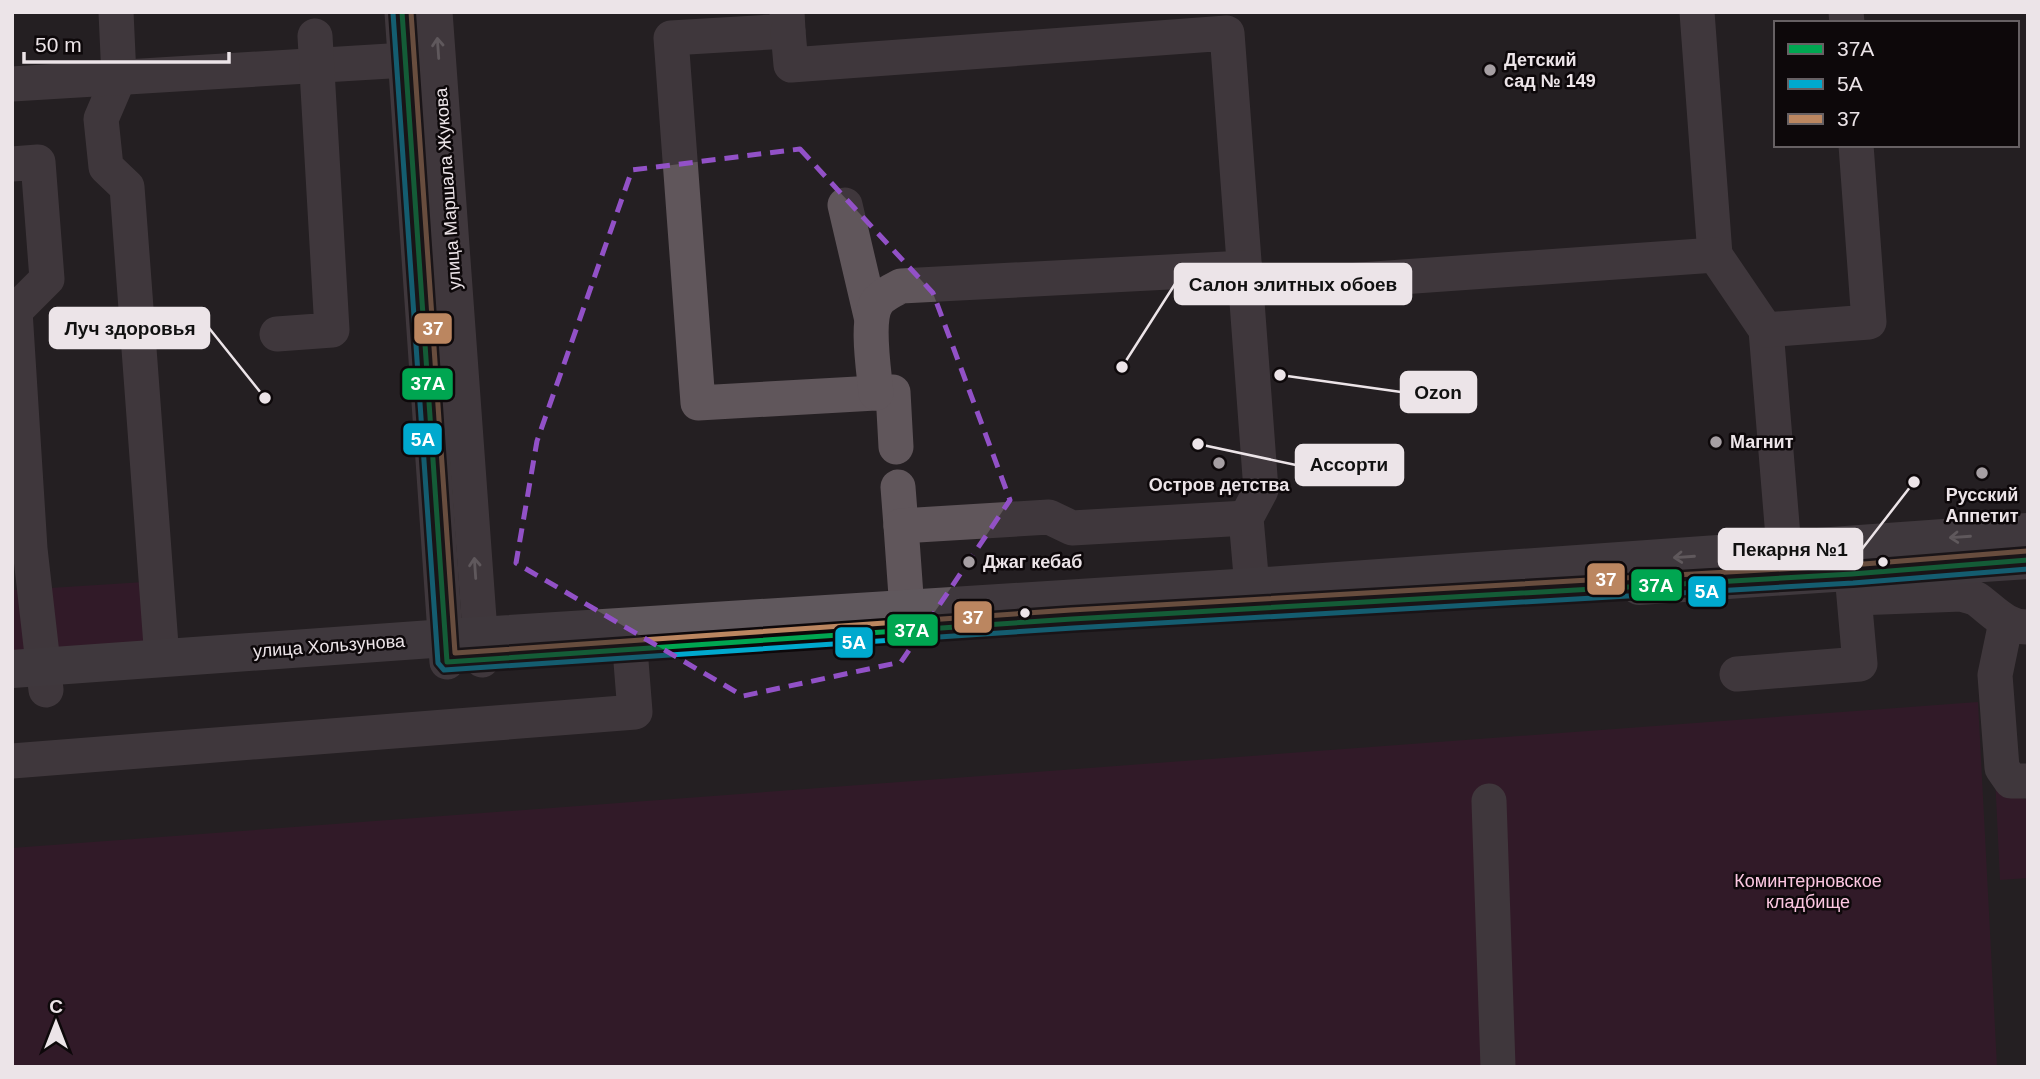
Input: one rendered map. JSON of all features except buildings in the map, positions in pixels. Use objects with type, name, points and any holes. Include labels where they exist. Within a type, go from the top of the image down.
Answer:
[{"type":"main road","name":"улица Хользунова","points":[[28,680],[464,649],[907,610],[2028,532]]},
{"type":"main road","name":"улица Хользунова","points":[[28,680],[162,659],[464,649],[630,649],[1072,619],[1853,586],[2028,560]]},
{"type":"street","points":[[116,12],[119,77],[101,120],[106,167],[127,187],[162,659]]},
{"type":"street","name":"улица Маршала Жукова","points":[[402,12],[464,649]]},
{"type":"street","name":"улица Маршала Жукова","points":[[435,12],[464,649]]},
{"type":"street","points":[[1697,12],[1715,255],[1766,330],[1784,550]]},
{"type":"street","points":[[896,447],[893,392],[698,403],[671,38],[787,22],[791,65],[1227,33],[1261,491],[1246,518],[1252,587]]},
{"type":"street","points":[[278,334],[332,330],[316,51]]},
{"type":"street","points":[[12,84],[119,77],[316,51],[406,60]]},
{"type":"street","points":[[1766,330],[1869,322],[1856,147]]},
{"type":"street","points":[[12,164],[38,162],[44,212],[47,279],[15,311],[30,550],[28,680]]},
{"type":"street","points":[[845,205],[871,316],[876,393]]},
{"type":"street","points":[[871,316],[877,302],[886,293],[901,286],[1245,278],[1715,255]]},
{"type":"street","points":[[898,487],[907,610]]},
{"type":"street","points":[[901,526],[1049,517],[1072,528],[1246,518]]},
{"type":"street","points":[[1737,674],[1860,664],[1853,586],[1962,594],[1977,599],[1984,607],[2017,625],[1995,675],[2002,768],[2011,780],[2028,782]]},
{"type":"street","points":[[12,761],[635,712],[630,649]]},
{"type":"street","points":[[1489,801],[1498,1067]]},
{"type":"highlighted area","points":[[800,149],[933,293],[1010,500],[901,662],[743,696],[516,563],[537,441],[632,170]]},
{"type":"green space","points":[[145,582],[148,635],[142,650],[61,656],[53,642],[50,588]]},
{"type":"green space","points":[[25,589],[28,643],[17,658],[12,659],[12,590]]},
{"type":"green space","name":"Коминтерновское кладбище","points":[[1978,702],[1997,1067],[12,1067],[12,848]]},
{"type":"green space","points":[[1995,775],[2017,797],[2028,800],[2028,878],[2000,880]]},
{"type":"transit line","name":"37А","points":[[402,12],[447,662],[1072,619],[1852,574],[2028,560]]},
{"type":"transit line","name":"37","points":[[411,12],[455,653],[1071,610],[1851,565],[2027,551]]},
{"type":"transit line","name":"5А","points":[[393,13],[438,663],[444,670],[1073,628],[1853,583],[2028,569]]},
{"type":"place","name":"Детский сад № 149","points":[[1490,70]]},
{"type":"place","name":"Салон элитных обоев","points":[[1122,367]]},
{"type":"place","name":"Ozon","points":[[1280,375]]},
{"type":"place","name":"Луч здоровья","points":[[265,398]]},
{"type":"place","name":"Магнит","points":[[1716,442]]},
{"type":"place","name":"Ассорти","points":[[1198,444]]},
{"type":"place","name":"Остров детства","points":[[1219,463]]},
{"type":"place","name":"Русский Аппетит","points":[[1982,473]]},
{"type":"place","name":"Пекарня №1","points":[[1914,482]]},
{"type":"place","name":"Джаг кебаб","points":[[969,562]]}]
